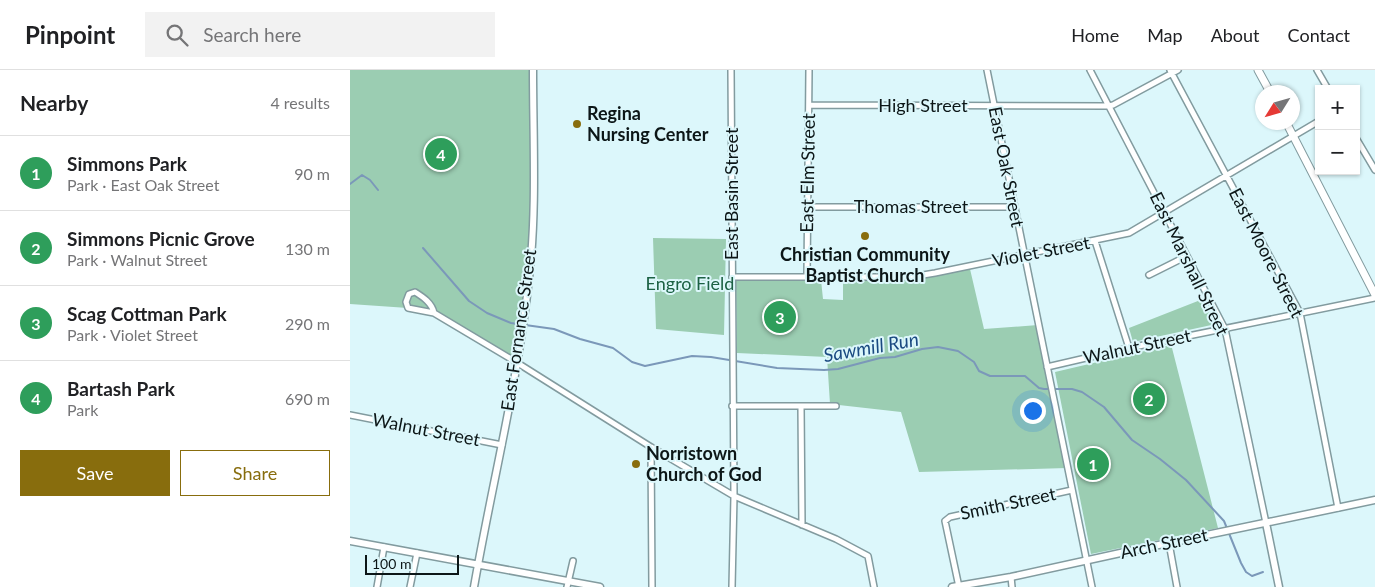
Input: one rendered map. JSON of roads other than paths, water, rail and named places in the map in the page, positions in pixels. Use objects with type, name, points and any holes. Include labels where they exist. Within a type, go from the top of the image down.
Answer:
[{"type":"main road","points":[[1258,70],[1266,85]]},
{"type":"main road","points":[[1290,130],[1375,296]]},
{"type":"street","name":"East Fornance Street","points":[[474,587],[522,330],[533,238],[532,70]]},
{"type":"street","name":"East Basin Street","points":[[731,70],[734,496],[732,587]]},
{"type":"street","name":"East Elm Street","points":[[807,276],[808,70]]},
{"type":"street","name":"East Oak Street","points":[[987,70],[1092,587]]},
{"type":"street","name":"East Marshall Street","points":[[1090,70],[1225,329],[1279,587]]},
{"type":"street","name":"High Street","points":[[809,105],[1108,106],[1178,70]]},
{"type":"street","points":[[1317,70],[1326,85]]},
{"type":"street","name":"East Moore Street","points":[[1171,72],[1300,314],[1338,508]]},
{"type":"street","name":"Violet Street","points":[[732,276],[911,277],[1129,233],[1315,123]]},
{"type":"street","points":[[1360,145],[1375,170]]},
{"type":"street","name":"Thomas Street","points":[[807,207],[1014,207]]},
{"type":"street","points":[[1095,241],[1130,348]]},
{"type":"street","points":[[1149,274],[1187,256]]},
{"type":"street","points":[[434,313],[428,302],[421,296],[415,292],[408,294],[406,302],[408,308],[434,313],[734,496],[836,539],[868,556],[874,587]]},
{"type":"street","name":"Walnut Street","points":[[1046,367],[1300,314],[1375,296]]},
{"type":"street","points":[[732,406],[836,406]]},
{"type":"street","points":[[801,406],[802,525]]},
{"type":"street","name":"Walnut Street","points":[[350,415],[502,445]]},
{"type":"street","points":[[651,447],[652,587]]},
{"type":"street","name":"Smith Street","points":[[956,587],[945,520],[950,517],[1072,490]]},
{"type":"street","name":"Arch Street","points":[[956,587],[1375,500]]},
{"type":"street","points":[[350,541],[478,564],[568,584],[600,587]]},
{"type":"street","points":[[1169,543],[1177,587]]},
{"type":"street","points":[[377,587],[384,547]]},
{"type":"street","points":[[410,587],[416,553]]},
{"type":"street","points":[[568,584],[573,561]]},
{"type":"street","points":[[1011,577],[1012,587]]},
{"type":"waterway","name":"Sawmill Run","points":[[350,184],[362,175],[370,180],[378,190]]},
{"type":"waterway","name":"Sawmill Run","points":[[423,248],[469,301],[487,313],[511,323],[554,329],[580,339],[613,348],[632,362],[645,366],[692,356],[711,357],[777,368],[824,370],[838,369],[880,358],[895,357],[922,349],[938,347],[958,351],[974,362],[979,371],[990,376],[1025,376],[1039,388],[1072,389],[1082,392],[1104,407],[1132,440],[1186,480],[1224,521],[1246,572],[1252,576],[1263,572]]},
{"type":"place","name":"Regina Nursing Center","points":[[577,124]]},
{"type":"place","name":"Bartash Park","points":[[441,154]]},
{"type":"place","name":"Christian Community Baptist Church","points":[[865,236]]},
{"type":"place","name":"Scag Cottman Park","points":[[780,317]]},
{"type":"place","name":"Simmons Picnic Grove","points":[[1149,399]]},
{"type":"place","name":"Norristown Church of God","points":[[636,464]]},
{"type":"place","name":"Simmons Park","points":[[1093,464]]},
{"type":"park label","name":"Engro Field","points":[[690,284]]}]
